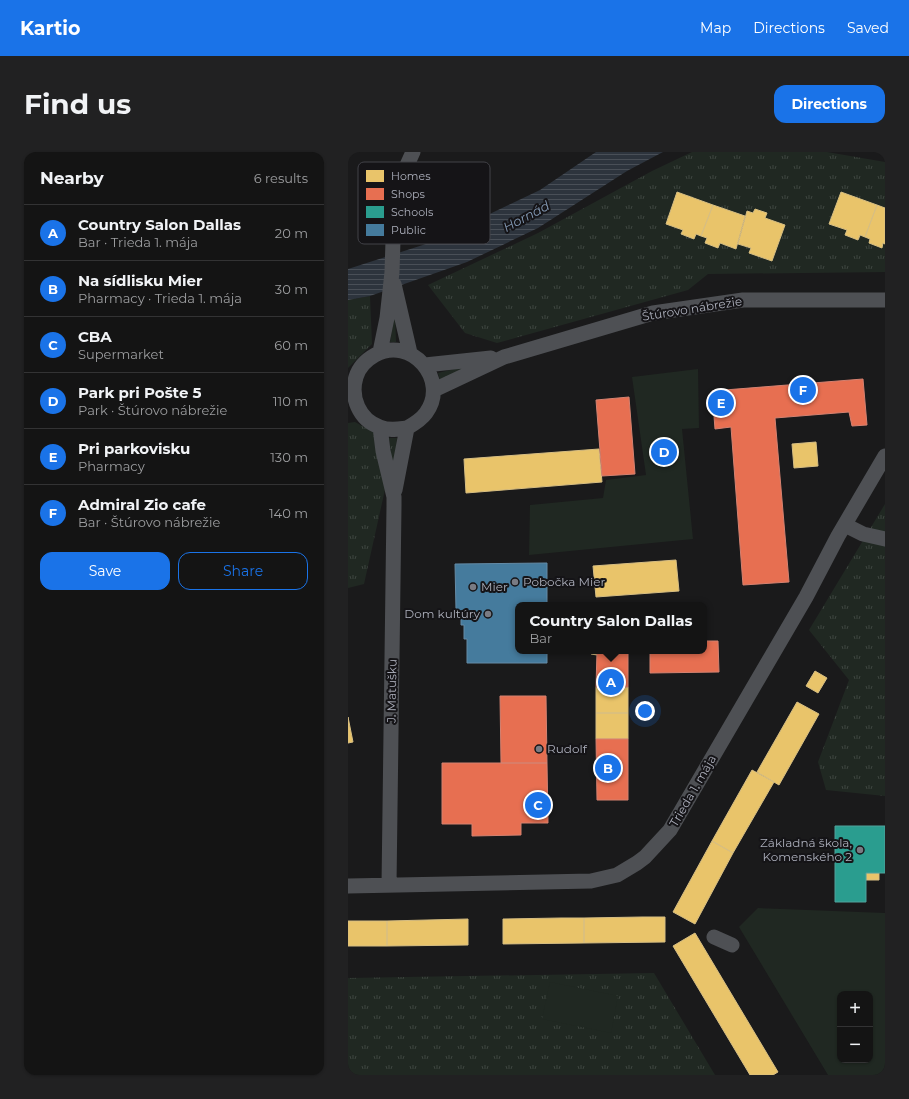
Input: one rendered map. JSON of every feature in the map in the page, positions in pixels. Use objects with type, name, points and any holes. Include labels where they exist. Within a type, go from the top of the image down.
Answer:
[{"type":"street","points":[[408,162],[413,152]]},
{"type":"street","points":[[380,352],[387,318],[392,272],[393,244]]},
{"type":"street","points":[[392,272],[410,353]]},
{"type":"street","name":"Štúrovo nábrežie","points":[[504,357],[653,313],[743,300],[885,300]]},
{"type":"street","points":[[400,350],[410,353],[425,365],[431,377],[434,390],[432,402],[426,413],[418,422],[407,428],[393,430],[380,427],[354,413],[355,400],[351,389],[362,366],[370,358],[380,352],[400,350]]},
{"type":"street","points":[[425,365],[504,357]]},
{"type":"street","points":[[434,390],[504,357]]},
{"type":"street","points":[[380,427],[383,451],[394,497]]},
{"type":"street","points":[[394,497],[407,428]]},
{"type":"street","name":"Trieda 1. mája","points":[[348,886],[591,882],[617,875],[645,857],[670,830],[806,598],[845,525],[885,456]]},
{"type":"street","name":"J. Matušku","points":[[389,885],[394,497]]},
{"type":"street","points":[[845,525],[863,534],[885,539]]},
{"type":"street","points":[[714,937],[732,945]]},
{"type":"green space","points":[[692,152],[827,152],[885,162],[885,272],[708,274],[688,290],[497,343],[465,333],[428,285],[538,233],[652,171]]},
{"type":"green space","points":[[370,296],[372,344],[348,368],[348,300]]},
{"type":"green space","points":[[395,314],[396,342],[390,342]]},
{"type":"green space","points":[[467,366],[468,369],[440,380],[438,373]]},
{"type":"green space","points":[[698,369],[699,428],[682,429],[693,539],[529,555],[530,505],[603,498],[606,480],[646,475],[632,377]]},
{"type":"green space","points":[[355,422],[375,433],[386,485],[364,584],[348,588],[348,423]]},
{"type":"green space","points":[[389,438],[397,438],[394,468],[392,467]]},
{"type":"green space","points":[[885,504],[885,796],[826,790],[818,762],[849,680],[809,630]]},
{"type":"green space","points":[[758,908],[885,913],[885,1075],[828,1075],[739,927]]},
{"type":"green space","points":[[654,973],[715,1075],[348,1075],[348,978]]},
{"type":"green space","points":[[550,982],[618,996],[611,1033],[542,1019]]},
{"type":"water","name":"Hornád","points":[[596,152],[663,152],[627,171],[538,228],[467,262],[370,296],[348,300],[348,269],[426,244],[490,244],[490,214],[540,190]]},
{"type":"building: Homes","points":[[677,192],[713,205],[701,236],[696,234],[694,239],[681,234],[683,230],[666,224]]},
{"type":"building: Homes","points":[[841,192],[877,205],[865,237],[860,235],[858,240],[845,235],[847,230],[829,224]]},
{"type":"building: Homes","points":[[713,205],[745,216],[736,249],[720,243],[718,248],[705,243],[707,238],[701,236]]},
{"type":"building: Homes","points":[[877,205],[885,208],[885,244],[883,243],[882,248],[869,243],[870,239],[865,237]]},
{"type":"building: Homes","points":[[755,209],[767,213],[765,218],[785,225],[772,261],[749,253],[751,248],[738,244],[747,211],[753,213]]},
{"type":"building: Homes","points":[[816,442],[818,466],[794,468],[792,444]]},
{"type":"building: Homes","points":[[599,449],[602,482],[466,493],[464,459]]},
{"type":"building: Homes","points":[[676,560],[679,591],[596,597],[593,566]]},
{"type":"building: Homes","points":[[815,671],[827,678],[818,693],[806,686]]},
{"type":"building: Homes","points":[[596,687],[628,687],[628,713],[596,713]]},
{"type":"building: Homes","points":[[797,702],[819,714],[779,785],[757,772]]},
{"type":"building: Homes","points":[[596,713],[628,713],[628,739],[596,739]]},
{"type":"building: Homes","points":[[348,717],[353,742],[348,743]]},
{"type":"building: Homes","points":[[752,770],[774,782],[733,853],[712,841]]},
{"type":"building: Homes","points":[[712,841],[733,853],[695,924],[673,912]]},
{"type":"building: Homes","points":[[866,873],[879,873],[879,880],[866,880]]},
{"type":"building: Homes","points":[[665,917],[665,942],[584,943],[584,918]]},
{"type":"building: Homes","points":[[584,918],[584,943],[503,944],[503,919]]},
{"type":"building: Homes","points":[[468,919],[468,945],[387,946],[387,921]]},
{"type":"building: Homes","points":[[348,921],[387,921],[387,946],[348,946]]},
{"type":"building: Homes","points":[[695,933],[778,1072],[773,1075],[750,1075],[673,946]]},
{"type":"building: Shops","points":[[863,379],[867,425],[852,426],[849,412],[775,418],[789,582],[743,585],[731,427],[715,429],[712,391]]},
{"type":"building: Shops","points":[[629,397],[635,474],[602,476],[596,400]]},
{"type":"building: Shops","points":[[707,641],[718,641],[719,672],[650,673],[650,654],[707,654]]},
{"type":"building: Shops","points":[[597,654],[628,654],[628,687],[596,687]]},
{"type":"building: Shops","points":[[500,696],[546,696],[547,763],[501,763]]},
{"type":"building: Shops","points":[[596,739],[628,739],[628,800],[597,800]]},
{"type":"building: Shops","points":[[442,763],[547,763],[548,823],[521,823],[521,835],[472,836],[472,824],[442,824]]},
{"type":"building: Schools","name":"Základná škola, Komenského 2","points":[[835,826],[885,826],[885,873],[866,873],[866,902],[835,902]]},
{"type":"building: Public","name":"Dom kultúry","points":[[547,563],[547,602],[515,602],[515,654],[547,654],[547,663],[467,663],[467,639],[464,639],[464,625],[461,625],[461,618],[458,618],[458,610],[456,610],[455,564]]},
{"type":"place","name":"Admiral Zio cafe","points":[[803,390]]},
{"type":"place","name":"Pri parkovisku","points":[[721,403]]},
{"type":"place","name":"Park pri Pošte 5","points":[[664,452]]},
{"type":"place","name":"Pobočka Mier","points":[[515,582]]},
{"type":"place","name":"Mier","points":[[473,587]]},
{"type":"place","name":"Dom kultúry","points":[[488,614]]},
{"type":"place","name":"Country Salon Dallas","points":[[611,682]]},
{"type":"place","name":"Rudolf","points":[[539,749]]},
{"type":"place","name":"Na sídlisku Mier","points":[[608,768]]},
{"type":"place","name":"CBA","points":[[538,805]]},
{"type":"place","name":"Základná škola, Komenského 2","points":[[860,850]]}]
